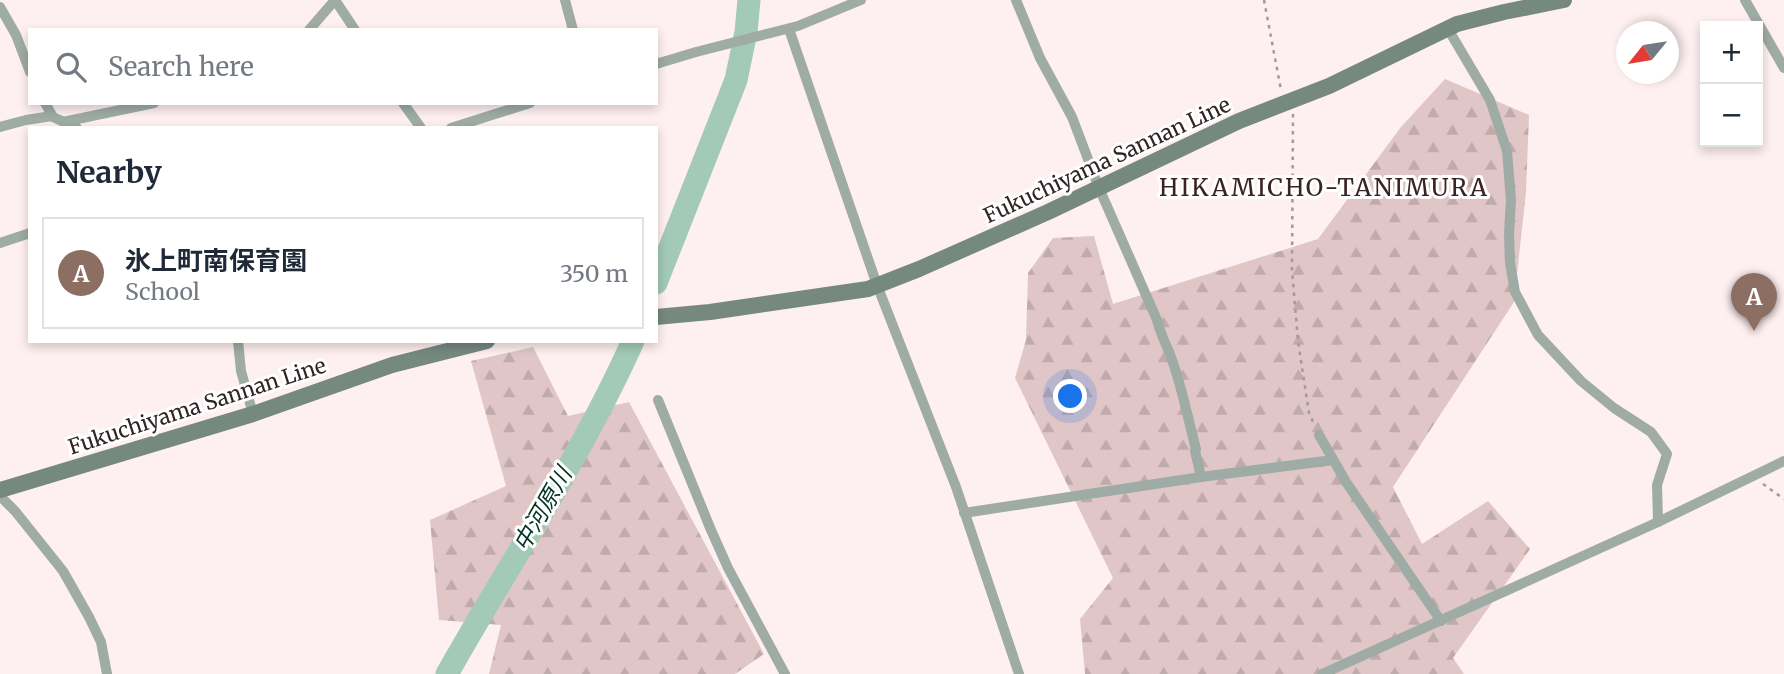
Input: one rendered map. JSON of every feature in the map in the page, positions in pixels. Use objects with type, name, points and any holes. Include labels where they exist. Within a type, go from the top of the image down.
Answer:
[{"type":"main road","name":"Fukuchiyama Sannan Line","points":[[658,317],[868,289],[919,269],[1098,188],[1239,121],[1329,86],[1457,24],[1564,0]]},
{"type":"main road","name":"Fukuchiyama Sannan Line","points":[[0,490],[253,414],[392,365],[479,343]]},
{"type":"street","points":[[311,28],[335,0],[354,28]]},
{"type":"street","points":[[565,0],[572,28]]},
{"type":"street","points":[[658,63],[789,29],[861,0]]},
{"type":"street","points":[[1016,0],[1040,58],[1072,117],[1098,188],[1171,357],[1201,477]]},
{"type":"street","points":[[1745,0],[1784,68]]},
{"type":"street","points":[[0,7],[16,35],[28,67]]},
{"type":"street","points":[[789,29],[877,285],[956,487],[1019,674]]},
{"type":"street","points":[[1448,29],[1490,100],[1507,150],[1511,200],[1510,264],[1516,292],[1538,335],[1581,381],[1614,408],[1651,432],[1667,454],[1657,485],[1658,522]]},
{"type":"street","points":[[46,105],[52,116],[72,126]]},
{"type":"street","points":[[63,122],[144,105]]},
{"type":"street","points":[[404,105],[420,126]]},
{"type":"street","points":[[457,126],[524,105]]},
{"type":"street","points":[[0,127],[52,116]]},
{"type":"street","points":[[0,243],[28,234]]},
{"type":"street","points":[[238,343],[240,371],[253,414]]},
{"type":"street","points":[[658,400],[728,568],[785,674]]},
{"type":"street","points":[[1318,435],[1353,493],[1441,621]]},
{"type":"street","points":[[964,513],[1333,460]]},
{"type":"street","points":[[1322,674],[1658,522],[1784,461]]},
{"type":"street","points":[[0,496],[63,571],[101,642],[107,674]]},
{"type":"path","points":[[1264,0],[1288,102],[1293,282],[1298,341],[1309,414],[1318,435]]},
{"type":"path","points":[[1752,477],[1784,499]]},
{"type":"green space","points":[[1445,79],[1529,115],[1526,192],[1514,302],[1393,487],[1422,544],[1488,501],[1530,549],[1453,658],[1464,674],[1085,674],[1080,619],[1113,578],[1015,378],[1026,340],[1028,273],[1053,238],[1094,236],[1113,304],[1318,239],[1401,127]]},
{"type":"green space","points":[[533,347],[568,416],[629,402],[764,654],[735,674],[489,674],[501,625],[439,620],[430,520],[506,486],[471,361]]},
{"type":"waterway","name":"中河原川","points":[[658,278],[736,80],[746,32],[749,0]]},
{"type":"waterway","name":"中河原川","points":[[447,674],[568,468],[632,343]]},
{"type":"place","name":"氷上町南保育園","points":[[1754,331]]},
{"type":"district","name":"HIKAMICHO-TANIMURA","points":[[1324,187]]}]
